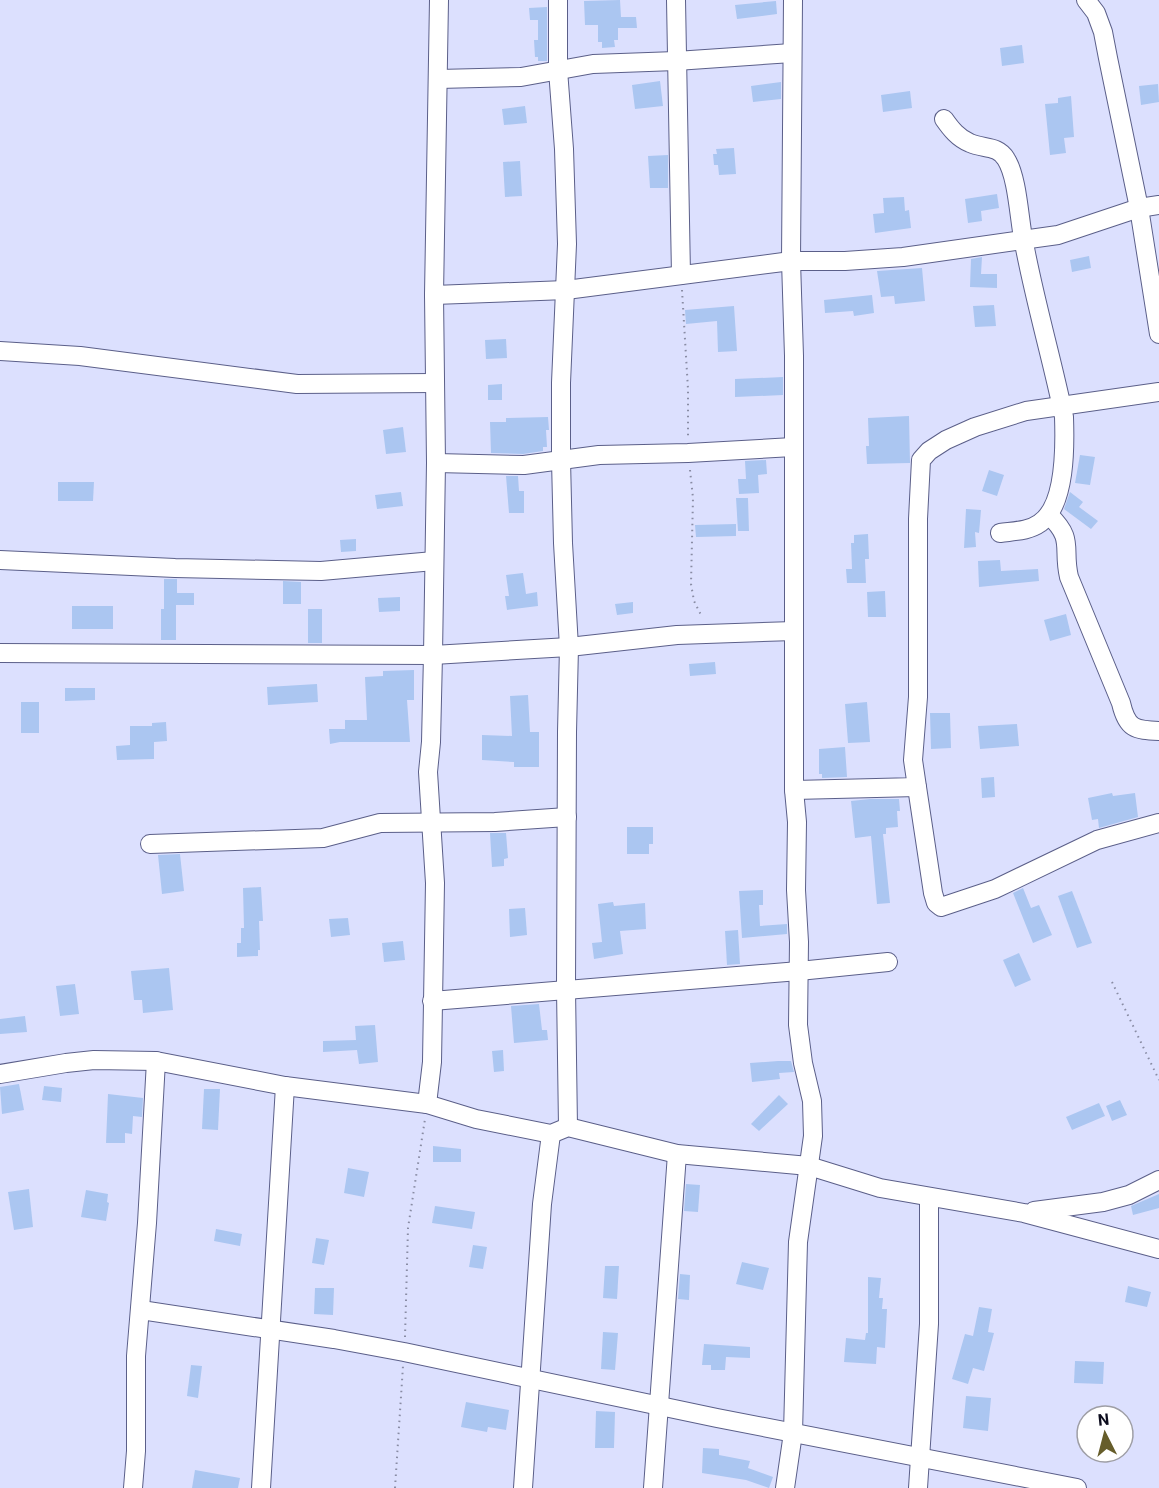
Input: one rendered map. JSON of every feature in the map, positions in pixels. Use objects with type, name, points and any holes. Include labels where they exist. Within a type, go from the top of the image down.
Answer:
[{"type":"street","points":[[427,1104],[432,1062],[435,883],[428,772],[431,742],[436,463],[434,295],[439,0]]},
{"type":"street","points":[[558,0],[558,70],[564,149],[566,290],[561,460],[569,647],[566,989],[568,1127]]},
{"type":"street","points":[[676,0],[681,275]]},
{"type":"street","points":[[786,1488],[793,1433],[798,1242],[813,1136],[813,1113],[798,1024],[799,971],[794,790],[794,356],[791,261],[793,0]]},
{"type":"street","points":[[1089,0],[1103,32],[1139,208],[1159,334]]},
{"type":"street","points":[[438,80],[520,77],[593,64],[676,62],[792,53]]},
{"type":"street","points":[[944,119],[951,129],[964,140],[973,145],[995,149],[1003,153],[1008,161],[1036,305],[1062,405],[1063,457],[1057,498],[1049,515],[1028,529],[1000,533]]},
{"type":"street","points":[[434,295],[566,290],[791,261],[846,261],[903,257],[1058,235],[1139,208],[1159,205]]},
{"type":"street","points":[[0,351],[80,356],[297,384],[434,383]]},
{"type":"street","points":[[1159,392],[1026,411],[975,427],[929,451],[921,460],[918,519],[918,697],[913,760],[933,893],[936,903],[941,907],[995,889],[1097,840],[1159,823]]},
{"type":"street","points":[[436,463],[524,465],[599,455],[793,447]]},
{"type":"street","points":[[1049,515],[1062,527],[1066,538],[1066,566],[1069,576],[1121,704],[1124,717],[1134,728],[1159,731]]},
{"type":"street","points":[[0,560],[175,568],[321,571],[434,561]]},
{"type":"street","points":[[0,653],[433,655],[569,647],[677,635],[794,631]]},
{"type":"street","points":[[794,790],[917,787]]},
{"type":"street","points":[[150,844],[323,838],[380,823],[495,822],[567,817]]},
{"type":"street","points":[[432,1000],[888,962]]},
{"type":"street","points":[[0,1074],[94,1060],[156,1061],[285,1086],[427,1104],[476,1119],[551,1134],[568,1127],[678,1154],[809,1166],[880,1188],[1024,1213],[1066,1215],[1159,1249]]},
{"type":"street","points":[[133,1488],[136,1451],[136,1356],[141,1310],[156,1061]]},
{"type":"street","points":[[261,1488],[285,1086]]},
{"type":"street","points":[[523,1488],[542,1204],[551,1134]]},
{"type":"street","points":[[653,1488],[678,1154]]},
{"type":"street","points":[[1066,1215],[1129,1195],[1159,1180]]},
{"type":"street","points":[[918,1488],[922,1459],[929,1324],[929,1197]]},
{"type":"street","points":[[141,1310],[404,1352],[530,1380],[1050,1485],[1077,1488]]},
{"type":"path","points":[[1112,982],[1159,1080]]},
{"type":"path","points":[[395,1488],[404,1352],[408,1228],[427,1104]]},
{"type":"building","points":[[620,0],[621,17],[636,17],[637,28],[618,28],[618,40],[614,40],[615,47],[602,48],[602,42],[598,42],[598,25],[585,25],[584,1]]},
{"type":"building","points":[[776,1],[777,14],[737,19],[735,5]]},
{"type":"building","points":[[547,7],[547,61],[538,61],[538,57],[535,57],[534,40],[538,40],[538,20],[530,20],[529,8]]},
{"type":"building","points":[[1022,45],[1024,63],[1002,66],[1000,48]]},
{"type":"building","points":[[660,81],[663,106],[635,109],[632,85]]},
{"type":"building","points":[[781,82],[781,99],[753,102],[751,86]]},
{"type":"building","points":[[1158,84],[1159,102],[1141,105],[1139,86]]},
{"type":"building","points":[[910,91],[912,108],[883,112],[881,95]]},
{"type":"building","points":[[1071,96],[1074,137],[1064,138],[1066,153],[1050,155],[1045,104],[1058,103],[1058,98]]},
{"type":"building","points":[[525,106],[527,123],[504,125],[502,109]]},
{"type":"building","points":[[734,148],[736,174],[719,175],[718,165],[714,165],[713,154],[717,154],[716,149]]},
{"type":"building","points":[[668,155],[668,188],[650,188],[648,156]]},
{"type":"building","points":[[520,161],[522,196],[505,197],[503,162]]},
{"type":"building","points":[[997,194],[999,208],[981,211],[982,221],[968,223],[965,199]]},
{"type":"building","points":[[904,197],[905,211],[909,210],[911,228],[875,233],[873,214],[884,213],[883,198]]},
{"type":"building","points":[[1089,256],[1091,268],[1072,272],[1070,260]]},
{"type":"building","points":[[982,257],[981,274],[997,274],[997,288],[970,287],[971,259]]},
{"type":"building","points":[[922,268],[925,301],[895,304],[894,296],[881,297],[877,271]]},
{"type":"building","points":[[872,295],[874,313],[854,316],[853,311],[825,313],[824,300]]},
{"type":"building","points":[[994,305],[996,326],[975,327],[973,306]]},
{"type":"building","points":[[734,306],[737,351],[718,352],[717,321],[686,324],[685,310]]},
{"type":"building","points":[[506,339],[507,358],[486,359],[485,340]]},
{"type":"building","points":[[783,377],[783,395],[735,397],[735,379]]},
{"type":"building","points":[[502,384],[502,400],[488,400],[488,385]]},
{"type":"building","points":[[909,416],[910,463],[867,464],[868,418]]},
{"type":"building","points":[[548,417],[547,447],[543,447],[543,451],[523,454],[491,453],[490,422],[506,422],[506,418]]},
{"type":"building","points":[[403,427],[406,452],[386,454],[383,430]]},
{"type":"building","points":[[1080,455],[1095,457],[1090,485],[1075,483]]},
{"type":"building","points":[[766,460],[767,474],[758,475],[759,493],[739,494],[738,479],[746,479],[745,461]]},
{"type":"building","points":[[989,470],[1004,475],[997,496],[982,491]]},
{"type":"building","points":[[506,476],[518,476],[519,491],[524,491],[524,513],[509,513]]},
{"type":"building","points":[[58,482],[94,482],[93,501],[58,501]]},
{"type":"building","points":[[401,492],[403,506],[377,509],[375,495]]},
{"type":"building","points":[[1070,492],[1083,502],[1079,507],[1098,521],[1091,529],[1064,509]]},
{"type":"building","points":[[736,498],[748,498],[749,531],[738,531]]},
{"type":"building","points":[[966,509],[981,510],[979,533],[975,532],[976,547],[964,548]]},
{"type":"building","points":[[736,524],[736,536],[696,537],[695,525]]},
{"type":"building","points":[[868,534],[869,559],[865,559],[866,583],[847,583],[846,569],[852,569],[851,543],[854,543],[854,535]]},
{"type":"building","points":[[356,539],[356,551],[341,552],[340,540]]},
{"type":"building","points":[[1000,560],[1001,571],[1038,569],[1039,581],[979,587],[978,561]]},
{"type":"building","points":[[523,573],[526,594],[537,592],[538,606],[507,610],[505,596],[509,596],[506,575]]},
{"type":"building","points":[[164,579],[177,579],[177,593],[194,593],[194,605],[176,605],[176,640],[161,640]]},
{"type":"building","points":[[283,581],[301,582],[301,604],[283,604]]},
{"type":"building","points":[[885,591],[886,617],[868,617],[867,592]]},
{"type":"building","points":[[400,597],[400,611],[379,612],[378,598]]},
{"type":"building","points":[[633,602],[633,613],[617,615],[615,604]]},
{"type":"building","points":[[72,606],[113,606],[113,629],[72,629]]},
{"type":"building","points":[[308,609],[322,609],[322,643],[308,643]]},
{"type":"building","points":[[1066,614],[1071,635],[1050,641],[1044,620]]},
{"type":"building","points":[[715,662],[716,674],[690,676],[689,664]]},
{"type":"building","points":[[414,670],[414,700],[407,700],[410,742],[330,744],[329,729],[345,729],[345,720],[367,720],[365,677],[383,676],[383,671]]},
{"type":"building","points":[[317,684],[318,702],[268,705],[267,687]]},
{"type":"building","points":[[65,688],[95,688],[95,700],[65,701]]},
{"type":"building","points":[[528,695],[530,732],[539,732],[539,767],[514,767],[514,762],[482,760],[482,735],[512,736],[510,696]]},
{"type":"building","points":[[21,702],[39,702],[39,733],[21,733]]},
{"type":"building","points":[[867,702],[870,742],[848,743],[845,704]]},
{"type":"building","points":[[930,713],[950,713],[951,748],[931,749]]},
{"type":"building","points":[[166,722],[167,741],[154,742],[154,759],[117,760],[116,746],[130,745],[130,726],[152,726],[152,723]]},
{"type":"building","points":[[1017,724],[1019,746],[980,749],[978,726]]},
{"type":"building","points":[[845,747],[847,777],[822,778],[822,774],[819,774],[819,749]]},
{"type":"building","points":[[994,777],[995,797],[982,798],[981,778]]},
{"type":"building","points":[[1112,793],[1113,796],[1135,793],[1138,817],[1099,828],[1098,819],[1092,820],[1088,798]]},
{"type":"building","points":[[899,799],[898,827],[886,828],[886,834],[883,834],[890,903],[877,904],[871,836],[855,838],[851,801]]},
{"type":"building","points":[[627,827],[653,827],[653,844],[649,844],[649,854],[627,854]]},
{"type":"building","points":[[490,833],[506,833],[508,858],[504,859],[504,866],[492,867]]},
{"type":"building","points":[[180,854],[184,891],[162,894],[158,855]]},
{"type":"building","points":[[261,887],[263,921],[259,921],[260,950],[258,950],[258,956],[237,957],[237,943],[241,943],[241,928],[244,928],[243,888]]},
{"type":"building","points":[[1023,888],[1031,908],[1039,905],[1052,935],[1033,943],[1013,893]]},
{"type":"building","points":[[763,890],[763,905],[759,905],[760,926],[787,924],[787,934],[742,938],[739,891]]},
{"type":"building","points":[[1072,891],[1092,943],[1077,948],[1058,896]]},
{"type":"building","points":[[613,902],[614,906],[645,903],[646,929],[620,931],[623,954],[594,959],[592,943],[602,942],[598,904]]},
{"type":"building","points":[[525,908],[527,935],[510,937],[509,909]]},
{"type":"building","points":[[348,918],[350,935],[331,937],[329,919]]},
{"type":"building","points":[[738,930],[740,964],[727,965],[725,931]]},
{"type":"building","points":[[403,941],[405,960],[384,962],[382,943]]},
{"type":"building","points":[[1019,953],[1031,980],[1015,987],[1003,960]]},
{"type":"building","points":[[169,968],[173,1010],[143,1013],[142,1000],[134,1000],[131,971]]},
{"type":"building","points":[[75,984],[79,1014],[60,1016],[56,986]]},
{"type":"building","points":[[539,1004],[542,1030],[547,1030],[548,1040],[514,1043],[511,1006]]},
{"type":"building","points":[[25,1016],[27,1032],[0,1034],[0,1019]]},
{"type":"building","points":[[375,1025],[378,1062],[359,1064],[357,1050],[323,1052],[323,1041],[356,1040],[355,1026]]},
{"type":"building","points":[[503,1050],[504,1071],[494,1072],[492,1051]]},
{"type":"building","points":[[791,1061],[794,1072],[779,1073],[780,1079],[752,1082],[750,1063]]},
{"type":"building","points":[[19,1084],[24,1110],[2,1114],[0,1087]]},
{"type":"building","points":[[44,1086],[62,1088],[61,1102],[42,1100]]},
{"type":"building","points":[[204,1089],[220,1089],[218,1130],[202,1129]]},
{"type":"building","points":[[108,1094],[143,1098],[142,1117],[133,1116],[132,1134],[125,1133],[125,1143],[106,1143]]},
{"type":"building","points":[[779,1095],[788,1104],[759,1131],[751,1124]]},
{"type":"building","points":[[1120,1100],[1127,1115],[1112,1121],[1106,1106]]},
{"type":"building","points":[[1099,1103],[1105,1116],[1072,1130],[1066,1117]]},
{"type":"building","points":[[433,1146],[461,1149],[461,1162],[433,1162]]},
{"type":"building","points":[[348,1168],[369,1172],[364,1197],[344,1193]]},
{"type":"building","points":[[686,1184],[700,1185],[698,1212],[684,1211]]},
{"type":"building","points":[[29,1189],[33,1227],[14,1230],[8,1192]]},
{"type":"building","points":[[86,1190],[108,1194],[106,1221],[81,1217]]},
{"type":"building","points":[[1159,1194],[1159,1208],[1133,1215],[1131,1206]]},
{"type":"building","points":[[435,1206],[475,1212],[472,1229],[432,1223]]},
{"type":"building","points":[[216,1229],[242,1234],[240,1246],[214,1241]]},
{"type":"building","points":[[316,1238],[329,1240],[324,1265],[312,1263]]},
{"type":"building","points":[[473,1245],[487,1247],[483,1269],[469,1267]]},
{"type":"building","points":[[742,1262],[769,1268],[763,1290],[736,1284]]},
{"type":"building","points":[[605,1266],[619,1266],[617,1299],[603,1298]]},
{"type":"building","points":[[680,1274],[690,1275],[689,1300],[678,1299]]},
{"type":"building","points":[[868,1277],[881,1278],[879,1298],[883,1298],[882,1309],[887,1309],[885,1348],[877,1347],[876,1364],[844,1362],[846,1338],[865,1340],[866,1333],[868,1333]]},
{"type":"building","points":[[1128,1286],[1151,1292],[1147,1307],[1125,1302]]},
{"type":"building","points":[[315,1288],[334,1288],[333,1315],[314,1314]]},
{"type":"building","points":[[979,1307],[992,1309],[988,1332],[994,1333],[984,1371],[973,1368],[968,1384],[952,1379],[965,1334],[973,1336]]},
{"type":"building","points":[[603,1332],[618,1333],[615,1370],[601,1369]]},
{"type":"building","points":[[704,1344],[750,1347],[750,1358],[726,1357],[725,1370],[711,1370],[711,1365],[702,1365]]},
{"type":"building","points":[[1075,1361],[1104,1362],[1103,1384],[1074,1383]]},
{"type":"building","points":[[191,1365],[202,1366],[198,1398],[187,1396]]},
{"type":"building","points":[[966,1396],[991,1398],[988,1431],[963,1428]]},
{"type":"building","points":[[466,1402],[509,1410],[506,1430],[488,1427],[487,1432],[461,1427]]},
{"type":"building","points":[[596,1411],[615,1412],[614,1448],[595,1448]]},
{"type":"building","points":[[703,1448],[719,1449],[719,1455],[750,1461],[748,1468],[773,1477],[769,1488],[746,1480],[702,1473]]},
{"type":"building","points":[[195,1470],[240,1478],[238,1488],[192,1488]]}]
